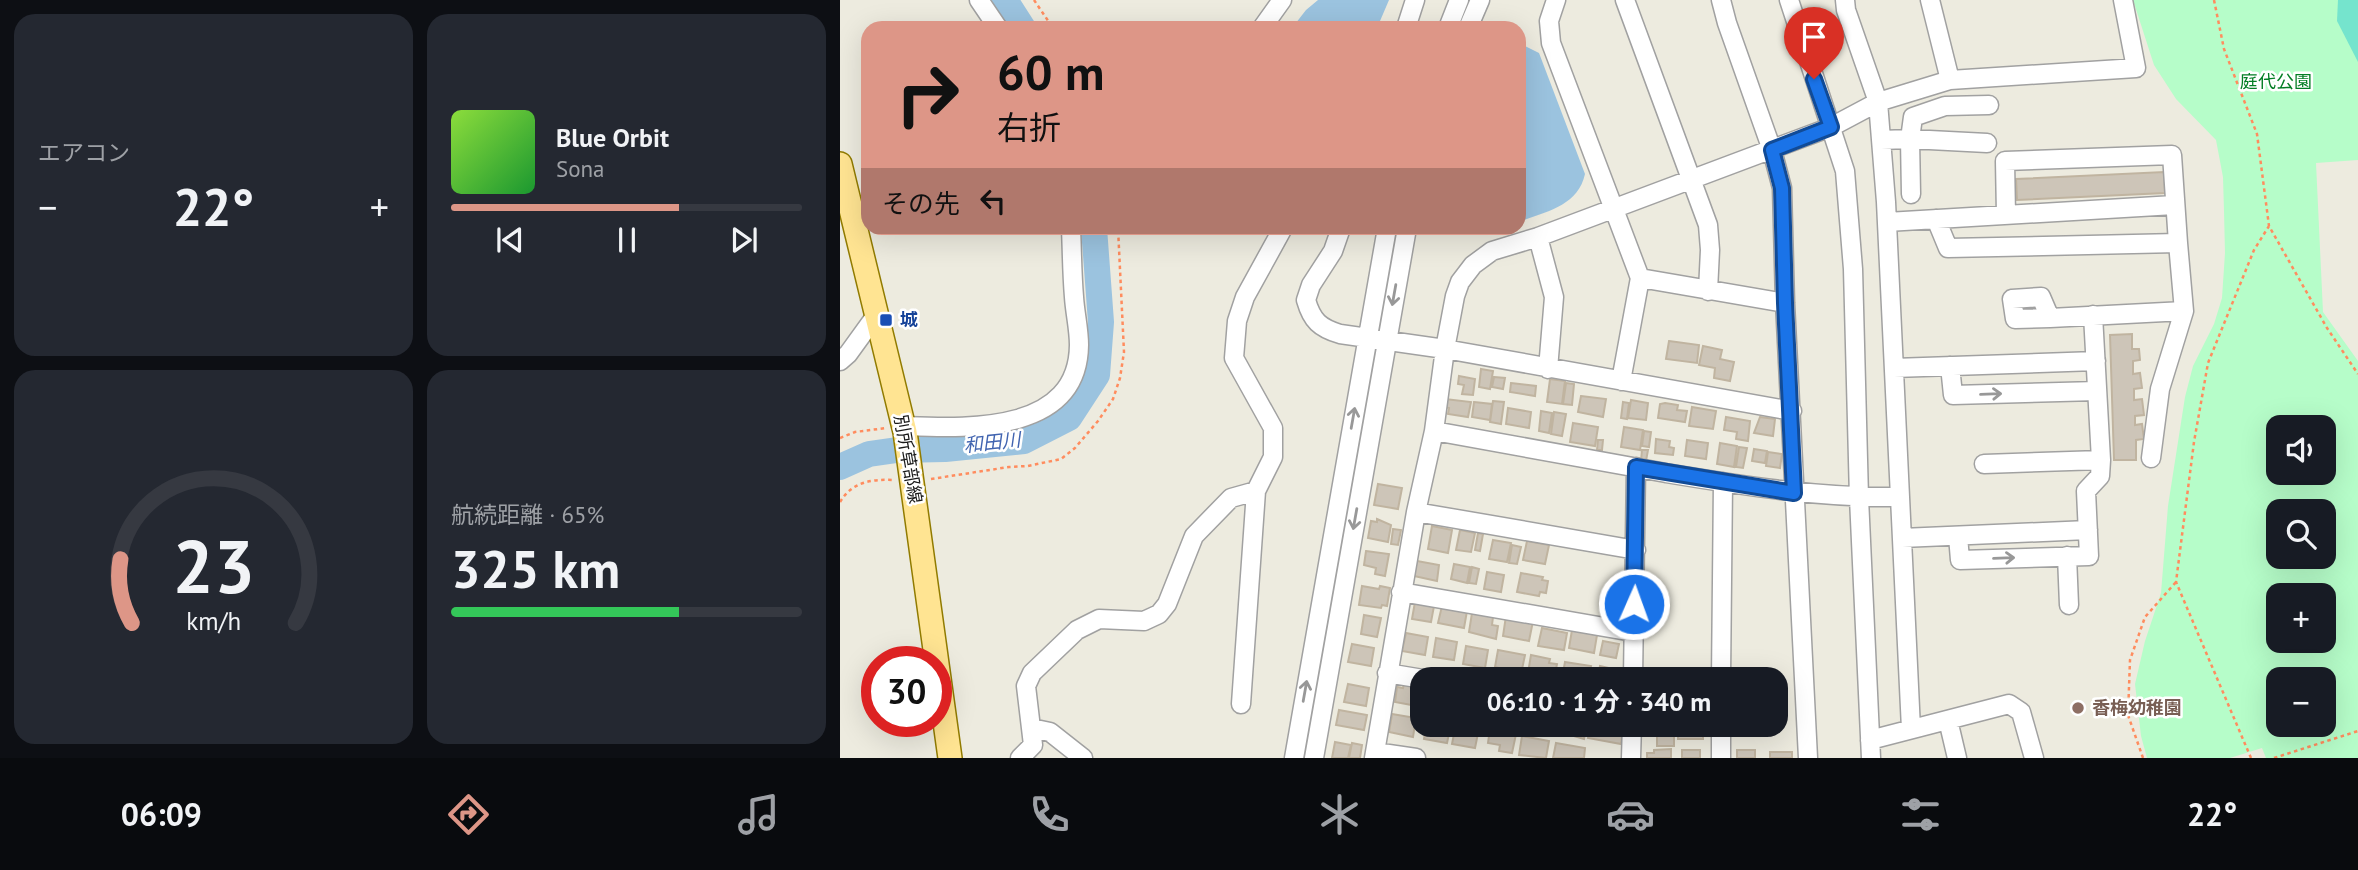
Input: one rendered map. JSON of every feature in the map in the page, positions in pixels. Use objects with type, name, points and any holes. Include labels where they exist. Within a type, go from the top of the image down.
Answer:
[{"type":"main road","name":"別所草部線","points":[[840,164],[904,429],[950,758]]},
{"type":"street","points":[[979,0],[993,21]]},
{"type":"street","points":[[1267,21],[1282,0]]},
{"type":"street","points":[[1408,21],[1415,0]]},
{"type":"street","points":[[1451,21],[1459,0]]},
{"type":"street","points":[[1471,21],[1480,0]]},
{"type":"street","points":[[1556,0],[1549,21],[1550,43],[1640,278],[1621,382]]},
{"type":"street","points":[[1625,0],[1708,225],[1708,291]]},
{"type":"street","points":[[1721,0],[1772,150],[1782,188],[1785,303],[1808,758]]},
{"type":"street","points":[[1789,0],[1845,172],[1853,269],[1859,498],[1871,749],[1911,729],[2009,704],[2021,712],[2034,758]]},
{"type":"street","points":[[1845,0],[1846,10],[1878,102],[1887,222],[1911,729]]},
{"type":"street","points":[[1930,0],[1950,80]]},
{"type":"street","points":[[1416,758],[1374,755],[1401,592],[1434,431],[1455,296],[1460,282],[1473,265],[1492,251],[1538,237],[1772,150],[1831,127],[1878,102],[1950,80],[2136,68],[2123,0]]},
{"type":"street","points":[[1911,194],[1910,139],[1913,117],[1945,106],[1989,105]]},
{"type":"street","points":[[1881,140],[1987,143]]},
{"type":"street","points":[[2006,215],[2005,161],[2172,155],[2184,311],[2160,389],[2151,458]]},
{"type":"street","points":[[1887,222],[2174,205]]},
{"type":"street","points":[[1936,219],[1948,248],[2178,243]]},
{"type":"street","points":[[904,429],[957,428],[1018,420],[1040,411],[1064,392],[1074,370],[1079,347],[1071,235]]},
{"type":"street","points":[[1241,704],[1256,491],[1268,472],[1273,457],[1273,428],[1234,358],[1237,321],[1245,297],[1279,235]]},
{"type":"street","points":[[1339,235],[1333,251],[1311,285],[1306,300],[1315,323],[1326,330],[1792,411]]},
{"type":"street","points":[[1294,758],[1386,235]]},
{"type":"street","points":[[1314,758],[1406,235]]},
{"type":"street","points":[[1538,237],[1554,297],[1549,369]]},
{"type":"street","points":[[1640,278],[1785,303]]},
{"type":"street","points":[[2050,318],[2184,311]]},
{"type":"street","points":[[840,360],[848,354],[877,314]]},
{"type":"street","points":[[1958,536],[1960,560],[2090,556],[2086,491],[2100,476],[2101,460],[2094,315]]},
{"type":"street","points":[[1894,368],[2096,361]]},
{"type":"street","points":[[1950,366],[1953,395],[2097,391]]},
{"type":"street","points":[[1434,431],[1794,493],[1859,498],[1900,497]]},
{"type":"street","points":[[1984,464],[2101,460]]},
{"type":"street","points":[[1633,667],[1636,467]]},
{"type":"street","points":[[1721,667],[1723,482]]},
{"type":"street","points":[[1020,758],[1033,745],[1026,686],[1032,673],[1077,630],[1099,619],[1144,621],[1159,614],[1167,604],[1194,536],[1231,498],[1256,491]]},
{"type":"street","points":[[1416,512],[1636,550]]},
{"type":"street","points":[[1902,538],[2088,530]]},
{"type":"street","points":[[2067,556],[2069,604]]},
{"type":"street","points":[[1401,592],[1633,632]]},
{"type":"street","points":[[1387,673],[1410,677]]},
{"type":"street","points":[[1948,720],[1957,758]]},
{"type":"street","points":[[1031,728],[1050,732],[1083,758]]},
{"type":"street","points":[[1631,758],[1632,737]]},
{"type":"street","points":[[1721,737],[1721,758]]},
{"type":"path","points":[[1034,0],[1048,21]]},
{"type":"path","points":[[2214,0],[2224,49],[2257,134],[2269,226],[2327,328],[2358,374]]},
{"type":"path","points":[[2251,758],[2176,582],[2194,442],[2208,363],[2254,250],[2269,226]]},
{"type":"path","points":[[840,438],[855,432],[904,429]]},
{"type":"path","points":[[2143,758],[2128,715],[2130,660],[2145,617],[2176,582]]},
{"type":"path","points":[[2274,758],[2358,732]]},
{"type":"green space","name":"庭代公園","points":[[2133,0],[2358,0],[2358,160],[2316,163],[2323,312],[2358,361],[2358,758],[2266,758],[2262,748],[2230,758],[2147,758],[2141,736],[2135,684],[2145,641],[2161,593],[2168,506],[2185,397],[2193,366],[2214,324],[2222,298],[2225,253],[2223,177],[2216,140],[2176,99],[2154,65]]},
{"type":"shaded area","points":[[1318,0],[1389,0],[1380,21],[1297,21]]},
{"type":"shaded area","points":[[2338,0],[2358,0],[2358,62],[2337,21]]},
{"type":"shaded area","points":[[1526,46],[1539,53],[1585,174],[1576,193],[1560,206],[1526,219]]},
{"type":"building","points":[[2164,172],[2165,193],[2017,200],[2016,179]]},
{"type":"building","points":[[2132,334],[2132,349],[2139,349],[2140,360],[2133,361],[2133,374],[2140,373],[2142,388],[2134,389],[2134,400],[2142,399],[2144,415],[2135,416],[2135,425],[2142,424],[2144,439],[2136,440],[2136,460],[2114,460],[2110,335]]},
{"type":"building","points":[[1669,341],[1699,345],[1697,363],[1666,359]]},
{"type":"building","points":[[1703,346],[1722,350],[1720,359],[1734,362],[1730,381],[1714,378],[1715,368],[1699,365]]},
{"type":"building","points":[[1481,369],[1493,371],[1490,389],[1479,387]]},
{"type":"building","points":[[1459,376],[1475,379],[1473,395],[1462,394],[1464,385],[1458,384]]},
{"type":"building","points":[[1494,377],[1505,378],[1503,389],[1492,387]]},
{"type":"building","points":[[1550,379],[1565,381],[1562,404],[1547,402]]},
{"type":"building","points":[[1511,383],[1536,386],[1535,396],[1510,392]]},
{"type":"building","points":[[1566,383],[1574,384],[1572,405],[1563,404]]},
{"type":"building","points":[[1581,396],[1606,399],[1603,417],[1578,412]]},
{"type":"building","points":[[1445,399],[1471,402],[1468,417],[1448,414],[1449,408],[1444,407]]},
{"type":"building","points":[[1631,400],[1648,403],[1646,420],[1628,418]]},
{"type":"building","points":[[1493,401],[1504,402],[1501,424],[1490,422]]},
{"type":"building","points":[[1474,402],[1492,404],[1490,420],[1472,417]]},
{"type":"building","points":[[1623,402],[1629,403],[1627,419],[1621,418]]},
{"type":"building","points":[[1660,404],[1678,405],[1677,410],[1687,411],[1685,422],[1658,418]]},
{"type":"building","points":[[1692,407],[1716,411],[1713,429],[1689,426]]},
{"type":"building","points":[[1508,408],[1531,412],[1529,428],[1506,424]]},
{"type":"building","points":[[1541,411],[1552,413],[1549,433],[1539,431]]},
{"type":"building","points":[[1554,412],[1566,414],[1562,436],[1551,434]]},
{"type":"building","points":[[1726,417],[1750,421],[1748,441],[1736,439],[1737,432],[1724,430]]},
{"type":"building","points":[[1760,417],[1775,419],[1773,436],[1754,433]]},
{"type":"building","points":[[1573,423],[1598,427],[1595,446],[1570,442]]},
{"type":"building","points":[[1624,427],[1643,430],[1640,450],[1621,447]]},
{"type":"building","points":[[1644,431],[1651,432],[1649,447],[1642,446]]},
{"type":"building","points":[[1656,439],[1670,441],[1669,447],[1674,448],[1673,455],[1655,453]]},
{"type":"building","points":[[1598,440],[1603,440],[1602,450],[1597,450]]},
{"type":"building","points":[[1687,440],[1708,443],[1706,459],[1685,456]]},
{"type":"building","points":[[1720,443],[1737,446],[1734,467],[1717,464]]},
{"type":"building","points":[[1739,447],[1747,448],[1743,468],[1736,467]]},
{"type":"building","points":[[1754,449],[1767,451],[1765,463],[1752,461]]},
{"type":"building","points":[[1642,450],[1648,450],[1646,461],[1641,461]]},
{"type":"building","points":[[1768,452],[1782,454],[1780,468],[1766,466]]},
{"type":"building","points":[[1378,484],[1402,488],[1398,509],[1374,505]]},
{"type":"building","points":[[1377,519],[1391,525],[1388,542],[1368,538],[1371,521],[1377,522]]},
{"type":"building","points":[[1432,526],[1452,530],[1448,553],[1428,549]]},
{"type":"building","points":[[1393,529],[1401,530],[1398,545],[1391,544]]},
{"type":"building","points":[[1460,530],[1475,533],[1471,552],[1456,550]]},
{"type":"building","points":[[1478,533],[1483,534],[1480,551],[1475,550]]},
{"type":"building","points":[[1493,540],[1511,543],[1507,562],[1489,559]]},
{"type":"building","points":[[1527,541],[1549,545],[1545,564],[1523,560]]},
{"type":"building","points":[[1512,545],[1521,547],[1517,564],[1509,563]]},
{"type":"building","points":[[1366,551],[1389,554],[1385,576],[1375,574],[1376,568],[1364,565]]},
{"type":"building","points":[[1417,561],[1439,565],[1437,581],[1414,576]]},
{"type":"building","points":[[1454,564],[1470,567],[1467,583],[1451,579]]},
{"type":"building","points":[[1472,567],[1479,569],[1476,584],[1469,583]]},
{"type":"building","points":[[1487,572],[1504,575],[1501,592],[1484,589]]},
{"type":"building","points":[[1521,573],[1543,577],[1542,580],[1548,581],[1546,593],[1540,592],[1539,596],[1517,592]]},
{"type":"building","points":[[1362,586],[1390,588],[1387,606],[1382,605],[1381,608],[1359,605]]},
{"type":"building","points":[[1415,602],[1434,606],[1431,622],[1412,619]]},
{"type":"building","points":[[1442,606],[1467,611],[1464,628],[1438,623]]},
{"type":"building","points":[[1472,613],[1493,617],[1492,625],[1498,626],[1496,639],[1469,632]]},
{"type":"building","points":[[1364,615],[1381,618],[1377,637],[1361,634]]},
{"type":"building","points":[[1506,616],[1533,621],[1529,641],[1503,636]]},
{"type":"building","points":[[1542,628],[1567,633],[1564,650],[1538,646]]},
{"type":"building","points":[[1572,630],[1597,635],[1594,653],[1569,648]]},
{"type":"building","points":[[1406,633],[1428,637],[1425,655],[1402,651]]},
{"type":"building","points":[[1436,638],[1457,642],[1454,660],[1433,657]]},
{"type":"building","points":[[1603,641],[1619,644],[1616,658],[1600,655]]},
{"type":"building","points":[[1352,644],[1374,648],[1371,666],[1348,662]]},
{"type":"building","points":[[1466,646],[1488,650],[1485,667],[1463,664]]},
{"type":"building","points":[[1498,650],[1525,655],[1522,667],[1495,667]]},
{"type":"building","points":[[1531,655],[1550,659],[1549,663],[1557,664],[1556,667],[1529,667]]},
{"type":"building","points":[[1565,662],[1591,666],[1591,667],[1564,667]]},
{"type":"building","points":[[1348,684],[1369,688],[1366,706],[1344,702]]},
{"type":"building","points":[[1404,684],[1410,685],[1410,705],[1395,702],[1397,687],[1403,688]]},
{"type":"building","points":[[1339,710],[1367,715],[1364,730],[1336,725]]},
{"type":"building","points":[[1392,714],[1410,717],[1410,736],[1389,732]]},
{"type":"building","points":[[1424,737],[1448,737],[1447,743]]},
{"type":"building","points":[[1453,737],[1477,737],[1475,748],[1452,744]]},
{"type":"building","points":[[1489,737],[1515,737],[1512,753],[1499,751],[1500,745],[1488,743]]},
{"type":"building","points":[[1522,737],[1549,741],[1546,758],[1519,755]]},
{"type":"building","points":[[1588,737],[1622,737],[1621,744]]},
{"type":"building","points":[[1657,737],[1674,737],[1674,746],[1657,746]]},
{"type":"building","points":[[1678,737],[1703,737],[1703,739]]},
{"type":"building","points":[[1335,742],[1351,745],[1348,758],[1332,758]]},
{"type":"building","points":[[1352,743],[1362,745],[1360,758],[1349,758]]},
{"type":"building","points":[[1556,743],[1585,748],[1584,758],[1553,758]]},
{"type":"building","points":[[1671,749],[1671,758],[1647,758],[1647,753],[1654,753],[1654,750]]},
{"type":"building","points":[[1682,750],[1700,750],[1700,758],[1682,758]]},
{"type":"building","points":[[1737,750],[1755,750],[1755,758],[1737,758]]},
{"type":"building","points":[[1770,752],[1792,752],[1792,758],[1770,758]]},
{"type":"waterway","name":"和田川","points":[[1005,0],[1018,21]]},
{"type":"waterway","name":"和田川","points":[[840,467],[869,454],[897,450],[945,449],[1024,441],[1069,418],[1097,375],[1101,322],[1095,235]]},
{"type":"place","name":"城","points":[[886,320]]},
{"type":"place","name":"香梅幼稚園","points":[[2078,708]]},
{"type":"route","points":[[1634,604],[1636,467],[1794,493],[1782,188],[1772,150],[1831,127],[1814,79]]}]
